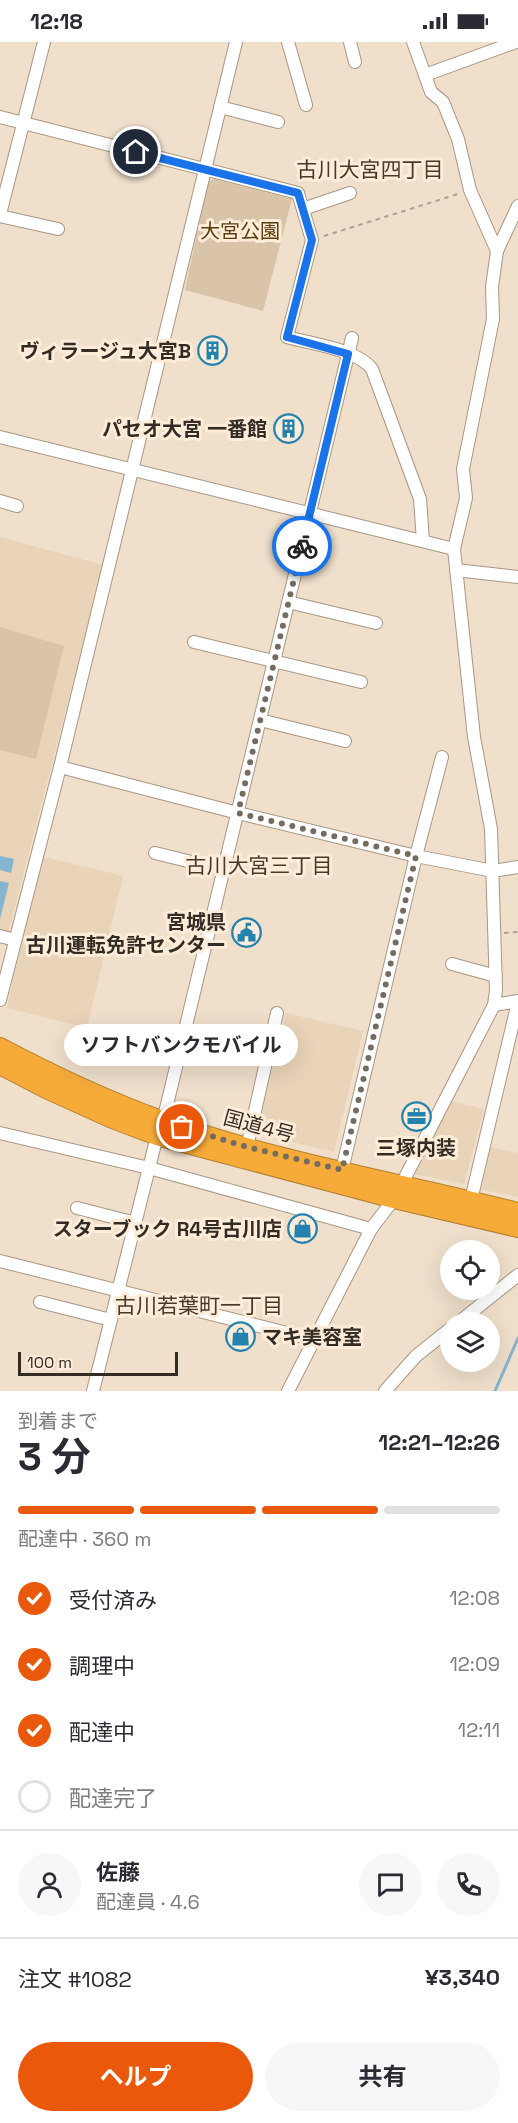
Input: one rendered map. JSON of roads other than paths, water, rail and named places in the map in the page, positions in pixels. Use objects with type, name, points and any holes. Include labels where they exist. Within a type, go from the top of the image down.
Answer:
[{"type":"highway","name":"国道4号","points":[[0,1047],[53,1075],[113,1102],[160,1129],[398,1192],[518,1228]]},
{"type":"highway","name":"国道4号","points":[[0,1065],[110,1118],[342,1170],[398,1192],[471,1200],[518,1212]]},
{"type":"street","points":[[44,42],[23,123],[4,183],[0,215],[58,229]]},
{"type":"street","points":[[0,1000],[60,766],[236,42]]},
{"type":"street","points":[[288,42],[306,105]]},
{"type":"street","points":[[350,42],[355,62]]},
{"type":"street","points":[[413,42],[431,92],[443,102],[458,139],[470,190],[497,250]]},
{"type":"street","points":[[425,75],[495,46],[516,42]]},
{"type":"street","points":[[220,107],[278,122]]},
{"type":"street","points":[[0,117],[298,193],[312,240],[287,337],[363,359],[372,369],[420,499],[423,541]]},
{"type":"street","points":[[303,209],[350,193]]},
{"type":"street","points":[[288,1391],[371,1229],[398,1192],[494,1005],[496,976],[491,829],[474,737],[454,549],[466,498],[463,469],[493,319],[492,287],[497,250],[518,206]]},
{"type":"street","points":[[93,1391],[224,870],[352,338]]},
{"type":"street","points":[[0,437],[454,549]]},
{"type":"street","points":[[0,501],[17,506]]},
{"type":"street","points":[[456,570],[518,577]]},
{"type":"street","points":[[288,602],[376,623]]},
{"type":"street","points":[[194,642],[360,682]]},
{"type":"street","points":[[260,720],[345,741]]},
{"type":"street","points":[[342,1170],[416,856],[442,757]]},
{"type":"street","points":[[60,766],[238,813],[416,856],[493,871],[518,867]]},
{"type":"street","points":[[155,853],[224,870]]},
{"type":"street","points":[[0,936],[15,940]]},
{"type":"street","points":[[452,964],[496,976]]},
{"type":"street","points":[[471,1200],[518,1001],[494,1005]]},
{"type":"street","points":[[247,1147],[277,1013]]},
{"type":"street","points":[[0,1133],[149,1168],[371,1229]]},
{"type":"street","points":[[77,1208],[135,1223]]},
{"type":"street","points":[[0,1261],[315,1340]]},
{"type":"street","points":[[472,1312],[518,1275]]},
{"type":"street","points":[[40,1302],[111,1320]]},
{"type":"street","points":[[385,1391],[416,1356],[440,1337]]},
{"type":"water","points":[[0,856],[14,859],[11,873],[0,870]]},
{"type":"water","points":[[0,881],[9,883],[0,919]]},
{"type":"waterway","points":[[495,1391],[518,1338]]},
{"type":"place","name":"ヴィラージュ大宮B","points":[[212,351]]},
{"type":"place","name":"パセオ大宮 一番館","points":[[288,429]]},
{"type":"place","name":"宮城県 古川運転免許センター","points":[[247,933]]},
{"type":"place","name":"三塚内装","points":[[416,1117]]},
{"type":"place","name":"ソフトバンクモバイル","points":[[182,1127]]},
{"type":"place","name":"スターブック R4号古川店","points":[[303,1229]]},
{"type":"place","name":"マキ美容室","points":[[241,1337]]},
{"type":"district","name":"古川大宮四丁目","points":[[370,170]]},
{"type":"district","name":"古川大宮三丁目","points":[[259,866]]},
{"type":"district","name":"古川若葉町一丁目","points":[[199,1306]]},
{"type":"park label","name":"大宮公園","points":[[240,231]]}]
